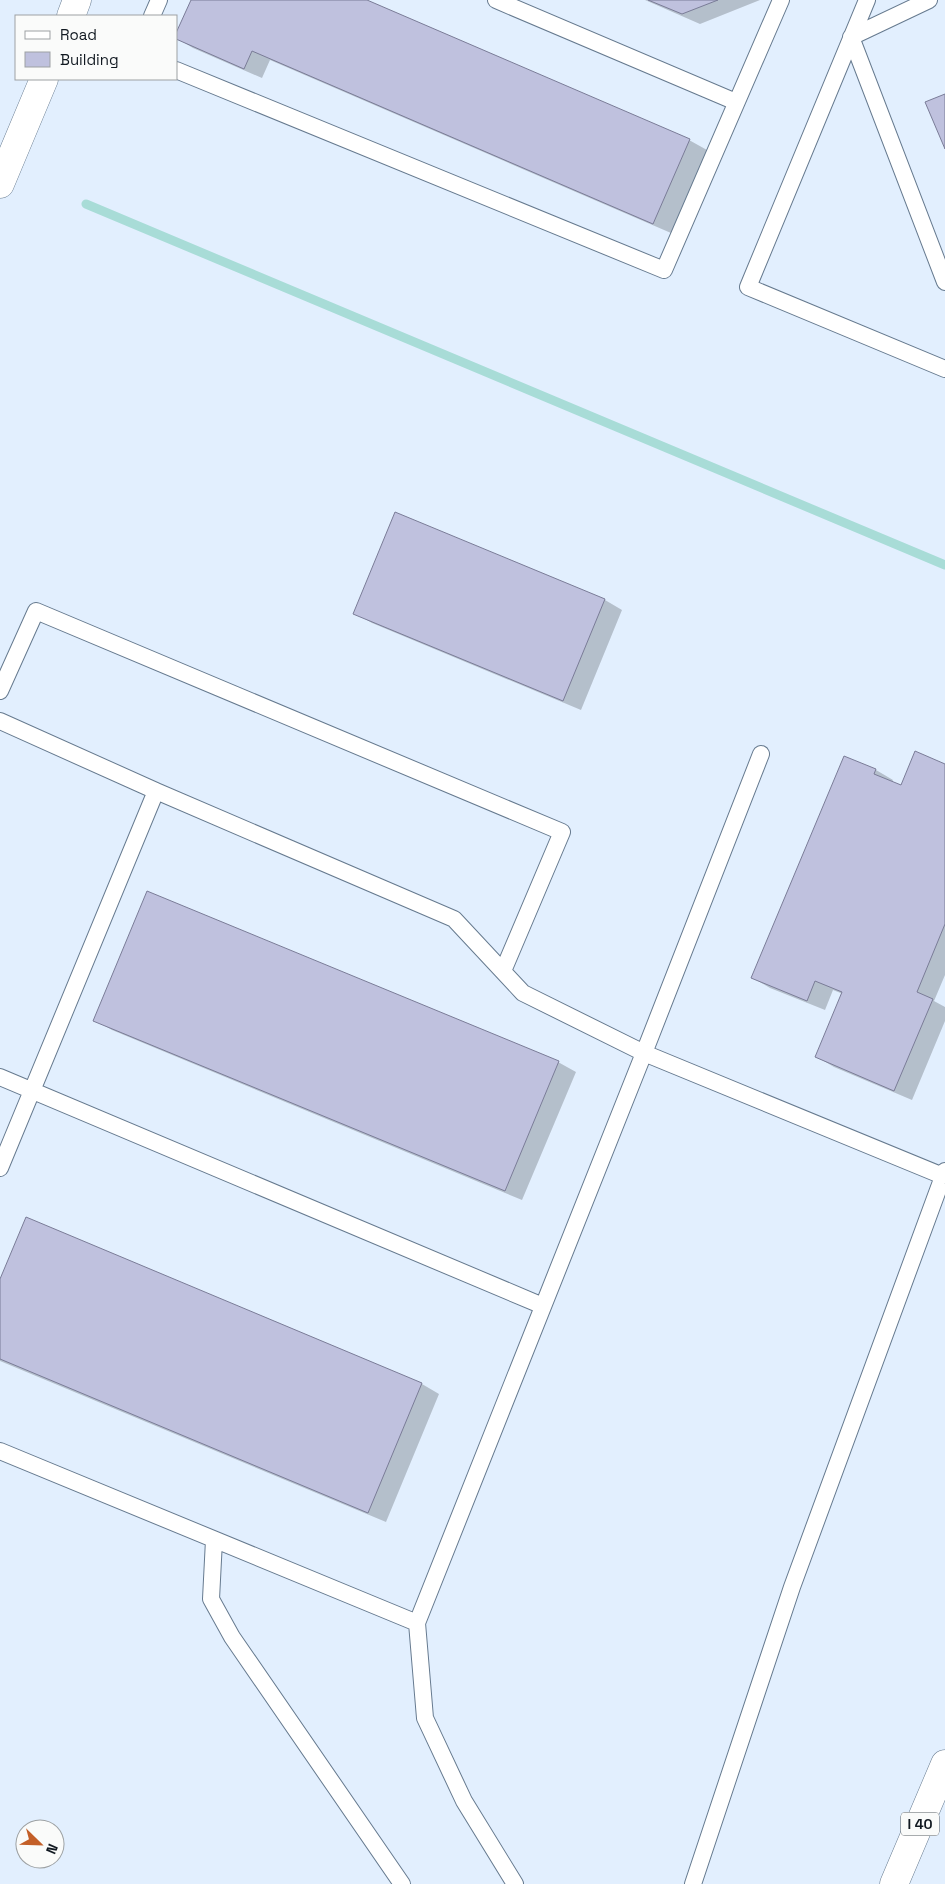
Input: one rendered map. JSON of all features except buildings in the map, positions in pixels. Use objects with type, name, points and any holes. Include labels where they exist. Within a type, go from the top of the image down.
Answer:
[{"type":"main road","points":[[70,15],[77,0]]},
{"type":"main road","points":[[0,184],[44,80]]},
{"type":"main road","name":"I 40","points":[[894,1884],[945,1764]]},
{"type":"lane","points":[[152,15],[159,0]]},
{"type":"lane","points":[[496,0],[736,102]]},
{"type":"lane","points":[[178,71],[664,270],[780,0]]},
{"type":"lane","points":[[867,0],[748,287],[945,369]]},
{"type":"lane","points":[[851,37],[929,0]]},
{"type":"lane","points":[[851,37],[945,282]]},
{"type":"lane","points":[[0,691],[36,610],[562,832],[503,971]]},
{"type":"lane","points":[[0,721],[156,791],[454,919],[523,993],[644,1053],[944,1174],[792,1587],[693,1884]]},
{"type":"lane","points":[[515,1884],[464,1801],[425,1718],[417,1623],[761,754]]},
{"type":"lane","points":[[0,1168],[156,791]]},
{"type":"lane","points":[[0,1077],[543,1306]]},
{"type":"lane","points":[[0,1451],[417,1623]]},
{"type":"lane","points":[[214,1540],[211,1599],[232,1637],[402,1884]]},
{"type":"waterway","points":[[86,204],[945,565]]}]
